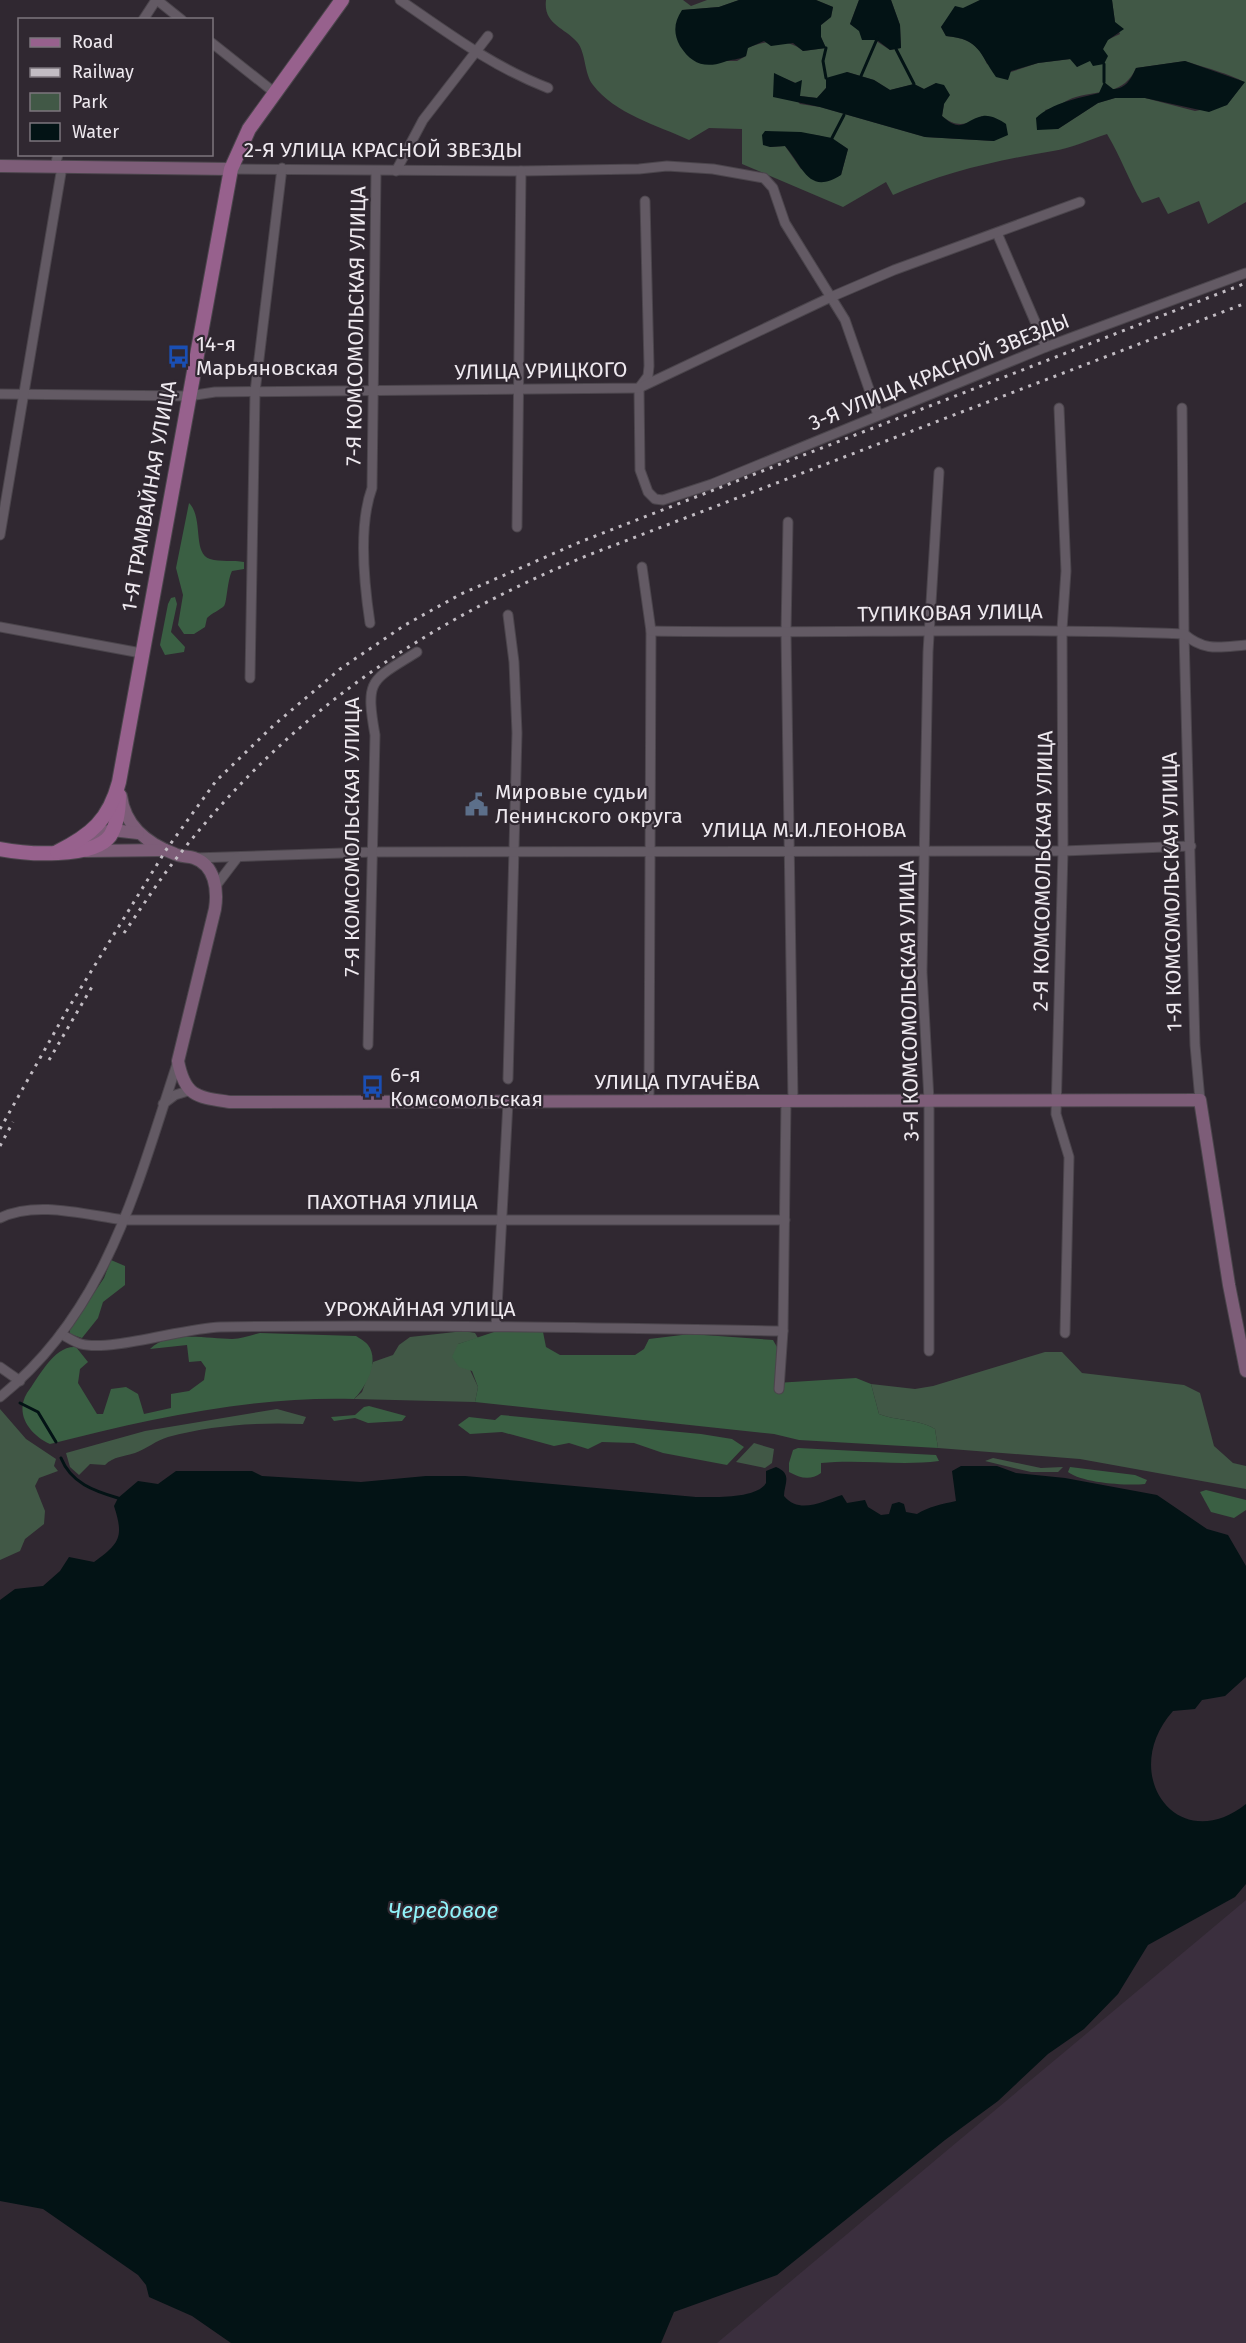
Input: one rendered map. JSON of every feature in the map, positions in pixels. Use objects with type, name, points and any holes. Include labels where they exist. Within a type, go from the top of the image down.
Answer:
[{"type":"main road","name":"1-Я ТРАМВАЙНАЯ УЛИЦА","points":[[119,782],[231,169],[249,129],[342,0]]},
{"type":"main road","name":"2-Я УЛИЦА КРАСНОЙ ЗВЕЗДЫ","points":[[0,166],[58,163],[231,169]]},
{"type":"main road","points":[[119,782],[114,801],[112,830],[117,842],[125,850]]},
{"type":"main road","points":[[0,849],[36,853],[57,852],[104,841],[112,830],[118,811],[119,782]]},
{"type":"main road","points":[[119,782],[125,811],[138,833]]},
{"type":"main road","points":[[83,845],[100,824],[114,801]]},
{"type":"main road","points":[[112,830],[138,833],[166,850]]},
{"type":"main road","points":[[83,845],[125,850],[166,850]]},
{"type":"main road","name":"УЛИЦА М.И.ЛЕОНОВА","points":[[166,850],[195,858]]},
{"type":"main road","points":[[178,855],[199,868],[215,887]]},
{"type":"main road","points":[[188,1091],[177,1061],[215,909],[215,887],[212,873],[206,864],[195,858]]},
{"type":"main road","name":"УЛИЦА ПУГАЧЁВА","points":[[188,1091],[202,1098],[230,1102],[1200,1100]]},
{"type":"main road","name":"1-Я КОМСОМОЛЬСКАЯ УЛИЦА","points":[[1200,1100],[1229,1285],[1246,1371]]},
{"type":"street","points":[[144,18],[157,0],[180,18]]},
{"type":"street","points":[[400,0],[476,53],[513,74],[548,88]]},
{"type":"street","points":[[396,171],[423,120],[488,36]]},
{"type":"street","points":[[213,44],[275,93]]},
{"type":"street","points":[[0,535],[24,394],[58,163]]},
{"type":"street","name":"2-Я УЛИЦА КРАСНОЙ ЗВЕЗДЫ","points":[[231,169],[282,168],[376,172],[639,169],[667,166],[713,169],[764,178],[773,188],[785,223],[831,297]]},
{"type":"street","points":[[250,678],[255,392],[282,168]]},
{"type":"street","points":[[517,527],[521,171]]},
{"type":"street","name":"7-Я КОМСОМОЛЬСКАЯ УЛИЦА","points":[[370,623],[366,595],[365,507],[372,488],[371,391],[376,172]]},
{"type":"street","points":[[639,388],[648,376],[649,366],[645,201]]},
{"type":"street","name":"УЛИЦА УРИЦКОГО","points":[[0,394],[189,396],[215,392],[639,388],[831,297],[1080,202]]},
{"type":"street","points":[[997,233],[1046,346]]},
{"type":"street","name":"3-Я УЛИЦА КРАСНОЙ ЗВЕЗДЫ","points":[[639,388],[640,470],[648,492],[655,499],[663,500],[712,484],[1046,346],[1246,273]]},
{"type":"street","points":[[831,297],[844,320],[878,415]]},
{"type":"street","name":"2-Я КОМСОМОЛЬСКАЯ УЛИЦА","points":[[1059,408],[1066,560],[1062,629],[1063,851],[1057,1099],[1058,1125],[1069,1157],[1065,1333]]},
{"type":"street","name":"1-Я КОМСОМОЛЬСКАЯ УЛИЦА","points":[[1182,408],[1184,634],[1195,1044],[1200,1100]]},
{"type":"street","name":"3-Я КОМСОМОЛЬСКАЯ УЛИЦА","points":[[929,1351],[929,1100],[922,972],[931,632],[939,472]]},
{"type":"street","points":[[779,1389],[783,1330],[789,1101],[786,633],[788,522]]},
{"type":"street","points":[[642,567],[651,632],[649,1102]]},
{"type":"street","points":[[508,615],[514,662],[517,733],[508,1079]]},
{"type":"street","points":[[0,627],[141,653]]},
{"type":"street","name":"ТУПИКОВАЯ УЛИЦА","points":[[651,632],[931,632],[1062,629],[1184,634],[1197,645],[1246,645]]},
{"type":"street","name":"7-Я КОМСОМОЛЬСКАЯ УЛИЦА","points":[[368,1046],[375,735],[369,702],[371,685],[379,676],[417,652]]},
{"type":"street","name":"УЛИЦА М.И.ЛЕОНОВА","points":[[195,858],[373,852],[1063,851],[1191,846]]},
{"type":"street","points":[[215,887],[237,858]]},
{"type":"street","points":[[0,1397],[20,1381],[61,1334],[108,1260],[124,1220],[177,1061]]},
{"type":"street","points":[[163,1104],[175,1095],[188,1091]]},
{"type":"street","points":[[496,1326],[508,1102]]},
{"type":"street","name":"ПАХОТНАЯ УЛИЦА","points":[[0,1218],[30,1211],[53,1211],[124,1220],[785,1220]]},
{"type":"street","name":"УРОЖАЙНАЯ УЛИЦА","points":[[61,1334],[82,1344],[109,1345],[166,1333],[218,1327],[496,1326],[783,1330]]},
{"type":"street","points":[[0,1367],[20,1381]]},
{"type":"shaded area","points":[[1246,1900],[1246,2343],[717,2343]]},
{"type":"green space","points":[[546,0],[683,0],[691,6],[707,0],[739,0],[719,7],[682,10],[726,61],[737,61],[746,56],[747,48],[762,43],[783,42],[803,51],[826,48],[821,37],[821,25],[831,17],[833,7],[816,0],[859,0],[850,24],[890,50],[901,48],[900,25],[891,0],[980,0],[948,18],[941,27],[946,36],[966,40],[976,47],[987,64],[1011,72],[1038,63],[1071,59],[1077,67],[1103,49],[1107,40],[1120,34],[1115,22],[1112,0],[1246,0],[1246,202],[1208,224],[1199,201],[1168,214],[1159,197],[1142,203],[1107,134],[1060,150],[952,173],[893,195],[886,182],[843,207],[742,164],[742,129],[709,128],[689,140],[637,118],[613,104],[590,80],[580,46],[551,20],[546,8]],"holes":[[[1185,61],[1244,82],[1227,105],[1195,111],[1145,98],[1115,98],[1098,103],[1058,129],[1045,110],[1076,97],[1118,87],[1131,77],[1136,68]],[[847,72],[874,80],[890,90],[914,84],[924,89],[936,83],[944,104],[942,116],[957,124],[982,116],[994,141],[925,137],[820,107],[800,104],[774,74],[796,83],[800,96],[817,98]],[[765,131],[826,137],[848,149],[841,175],[801,169],[785,146],[770,147]]]},
{"type":"green space","points":[[189,503],[196,517],[199,543],[205,555],[214,560],[244,562],[244,569],[232,571],[225,604],[207,618],[205,627],[194,634],[184,634],[178,625],[183,595],[176,568]]},
{"type":"green space","points":[[175,597],[177,604],[171,632],[185,647],[184,652],[165,655],[160,645],[168,604],[171,598]]},
{"type":"green space","points":[[111,1260],[125,1266],[125,1285],[103,1302],[98,1318],[82,1338],[70,1334],[70,1329],[104,1278]]},
{"type":"green space","points":[[500,1330],[543,1332],[546,1347],[560,1355],[635,1355],[644,1349],[649,1339],[690,1334],[773,1340],[777,1347],[776,1383],[856,1378],[871,1384],[879,1414],[922,1423],[935,1429],[938,1448],[799,1440],[774,1434],[475,1402],[478,1387],[472,1371],[459,1367],[452,1357],[458,1344]]},
{"type":"green space","points":[[464,1331],[475,1333],[478,1338],[458,1344],[478,1387],[475,1402],[354,1399],[362,1392],[373,1362],[393,1355],[399,1345],[410,1337]]},
{"type":"green space","points":[[260,1333],[356,1336],[367,1344],[371,1351],[373,1358],[370,1374],[354,1399],[315,1399],[239,1405],[163,1418],[50,1444],[31,1430],[26,1423],[22,1409],[27,1393],[54,1356],[68,1348],[76,1347],[88,1362],[80,1369],[78,1383],[97,1414],[103,1414],[111,1389],[126,1387],[138,1394],[144,1414],[171,1408],[171,1394],[189,1391],[204,1380],[206,1368],[201,1361],[189,1362],[187,1345],[150,1349],[158,1343],[178,1337],[235,1339]]},
{"type":"green space","points":[[1045,1352],[1062,1352],[1082,1373],[1184,1385],[1200,1393],[1214,1446],[1233,1463],[1246,1466],[1246,1489],[1080,1459],[938,1448],[935,1429],[922,1423],[879,1414],[871,1384],[915,1389],[933,1386]]},
{"type":"green space","points":[[369,1406],[406,1416],[402,1421],[368,1423],[355,1418],[334,1421],[331,1417],[355,1415],[364,1407]]},
{"type":"green space","points":[[0,1409],[26,1439],[56,1459],[54,1466],[58,1471],[39,1478],[35,1486],[45,1511],[44,1524],[25,1539],[20,1551],[0,1560]]},
{"type":"green space","points":[[277,1409],[306,1417],[303,1424],[236,1425],[168,1437],[135,1453],[115,1458],[105,1465],[90,1464],[79,1475],[70,1467],[66,1453],[145,1431]]},
{"type":"green space","points":[[501,1415],[701,1434],[732,1439],[744,1447],[727,1465],[663,1453],[634,1443],[602,1442],[588,1449],[569,1443],[554,1446],[502,1432],[470,1434],[458,1425],[469,1417],[495,1420]]},
{"type":"green space","points":[[754,1443],[774,1449],[772,1463],[765,1468],[736,1462]]},
{"type":"green space","points":[[798,1448],[936,1455],[939,1461],[821,1463],[821,1473],[805,1478],[789,1472],[793,1450]]},
{"type":"green space","points":[[993,1458],[1041,1468],[1063,1467],[1058,1472],[1031,1472],[985,1461]]},
{"type":"green space","points":[[1070,1467],[1135,1475],[1147,1480],[1145,1484],[1137,1485],[1094,1481],[1068,1472]]},
{"type":"green space","points":[[1206,1490],[1246,1500],[1246,1510],[1234,1518],[1211,1512],[1200,1492]]},
{"type":"water","points":[[739,0],[816,0],[833,7],[831,17],[821,25],[821,37],[826,48],[803,51],[793,43],[771,46],[764,41],[748,48],[746,56],[717,64],[699,63],[689,57],[680,46],[675,32],[677,19],[682,10],[719,7]]},
{"type":"water","points":[[859,0],[891,0],[900,25],[901,48],[890,50],[877,40],[862,40],[859,31],[850,24]]},
{"type":"water","points":[[980,0],[1112,0],[1115,22],[1124,29],[1108,40],[1103,49],[1108,56],[1104,64],[1093,66],[1090,61],[1077,67],[1070,59],[1038,63],[1011,71],[1008,80],[996,77],[982,54],[972,44],[966,40],[946,36],[941,27],[955,6],[963,8]]},
{"type":"water","points":[[1185,61],[1245,82],[1227,105],[1209,112],[1145,98],[1115,98],[1098,103],[1058,129],[1037,130],[1036,118],[1042,113],[1066,102],[1099,93],[1104,82],[1113,89],[1118,89],[1128,83],[1136,68]]},
{"type":"water","points":[[847,72],[874,80],[890,90],[914,84],[924,89],[936,83],[944,85],[950,95],[944,104],[942,116],[949,122],[959,125],[989,116],[1006,124],[1008,135],[994,141],[925,137],[820,107],[773,97],[774,73],[795,83],[802,80],[800,96],[817,98],[826,88],[826,78]]},
{"type":"water","points":[[765,131],[801,132],[832,138],[848,149],[841,175],[830,181],[821,182],[807,176],[785,146],[763,145],[762,135]]},
{"type":"water","name":"Чередовое","points":[[961,1466],[997,1466],[1016,1473],[1065,1478],[1157,1495],[1207,1529],[1228,1535],[1246,1566],[1246,1677],[1225,1696],[1202,1700],[1195,1709],[1173,1711],[1157,1735],[1151,1760],[1154,1782],[1163,1801],[1178,1815],[1198,1821],[1221,1818],[1246,1804],[1246,1884],[1235,1897],[1148,1945],[1118,1994],[1084,2029],[1048,2054],[998,2101],[945,2140],[777,2275],[674,2312],[661,2343],[231,2343],[192,2316],[149,2297],[146,2285],[138,2275],[43,2209],[0,2201],[0,1600],[15,1589],[43,1586],[60,1571],[69,1557],[94,1562],[110,1550],[119,1532],[114,1506],[118,1498],[138,1481],[158,1484],[176,1471],[252,1471],[262,1476],[361,1482],[426,1476],[465,1476],[712,1497],[754,1492],[766,1483],[766,1471],[776,1467],[786,1476],[784,1496],[790,1502],[804,1506],[812,1505],[842,1495],[847,1503],[865,1500],[868,1507],[881,1515],[889,1514],[892,1504],[899,1502],[904,1504],[906,1512],[917,1514],[956,1501],[952,1471]]},
{"type":"waterway","points":[[861,76],[877,39]]},
{"type":"waterway","points":[[826,48],[823,61],[826,78]]},
{"type":"waterway","points":[[896,49],[914,84]]},
{"type":"waterway","points":[[1104,64],[1104,82]]},
{"type":"waterway","points":[[832,138],[844,115]]},
{"type":"waterway","points":[[20,1403],[38,1412],[56,1442]]},
{"type":"waterway","points":[[61,1458],[65,1467],[84,1485],[118,1498]]},
{"type":"railway","points":[[0,1129],[66,1012],[166,850],[216,781],[274,725],[340,669],[405,625],[461,594],[580,542],[1246,283]]},
{"type":"railway","points":[[124,933],[179,855],[222,804],[267,758],[313,716],[363,678],[414,643],[469,612],[586,556],[1246,303]]},
{"type":"railway","points":[[49,1060],[93,985]]},
{"type":"railway","points":[[0,1146],[13,1122]]},
{"type":"place","name":"14-я Марьяновская","points":[[178,356]]},
{"type":"place","name":"Мировые судьи Ленинского округа","points":[[477,804]]},
{"type":"place","name":"6-я Комсомольская","points":[[372,1087]]}]
